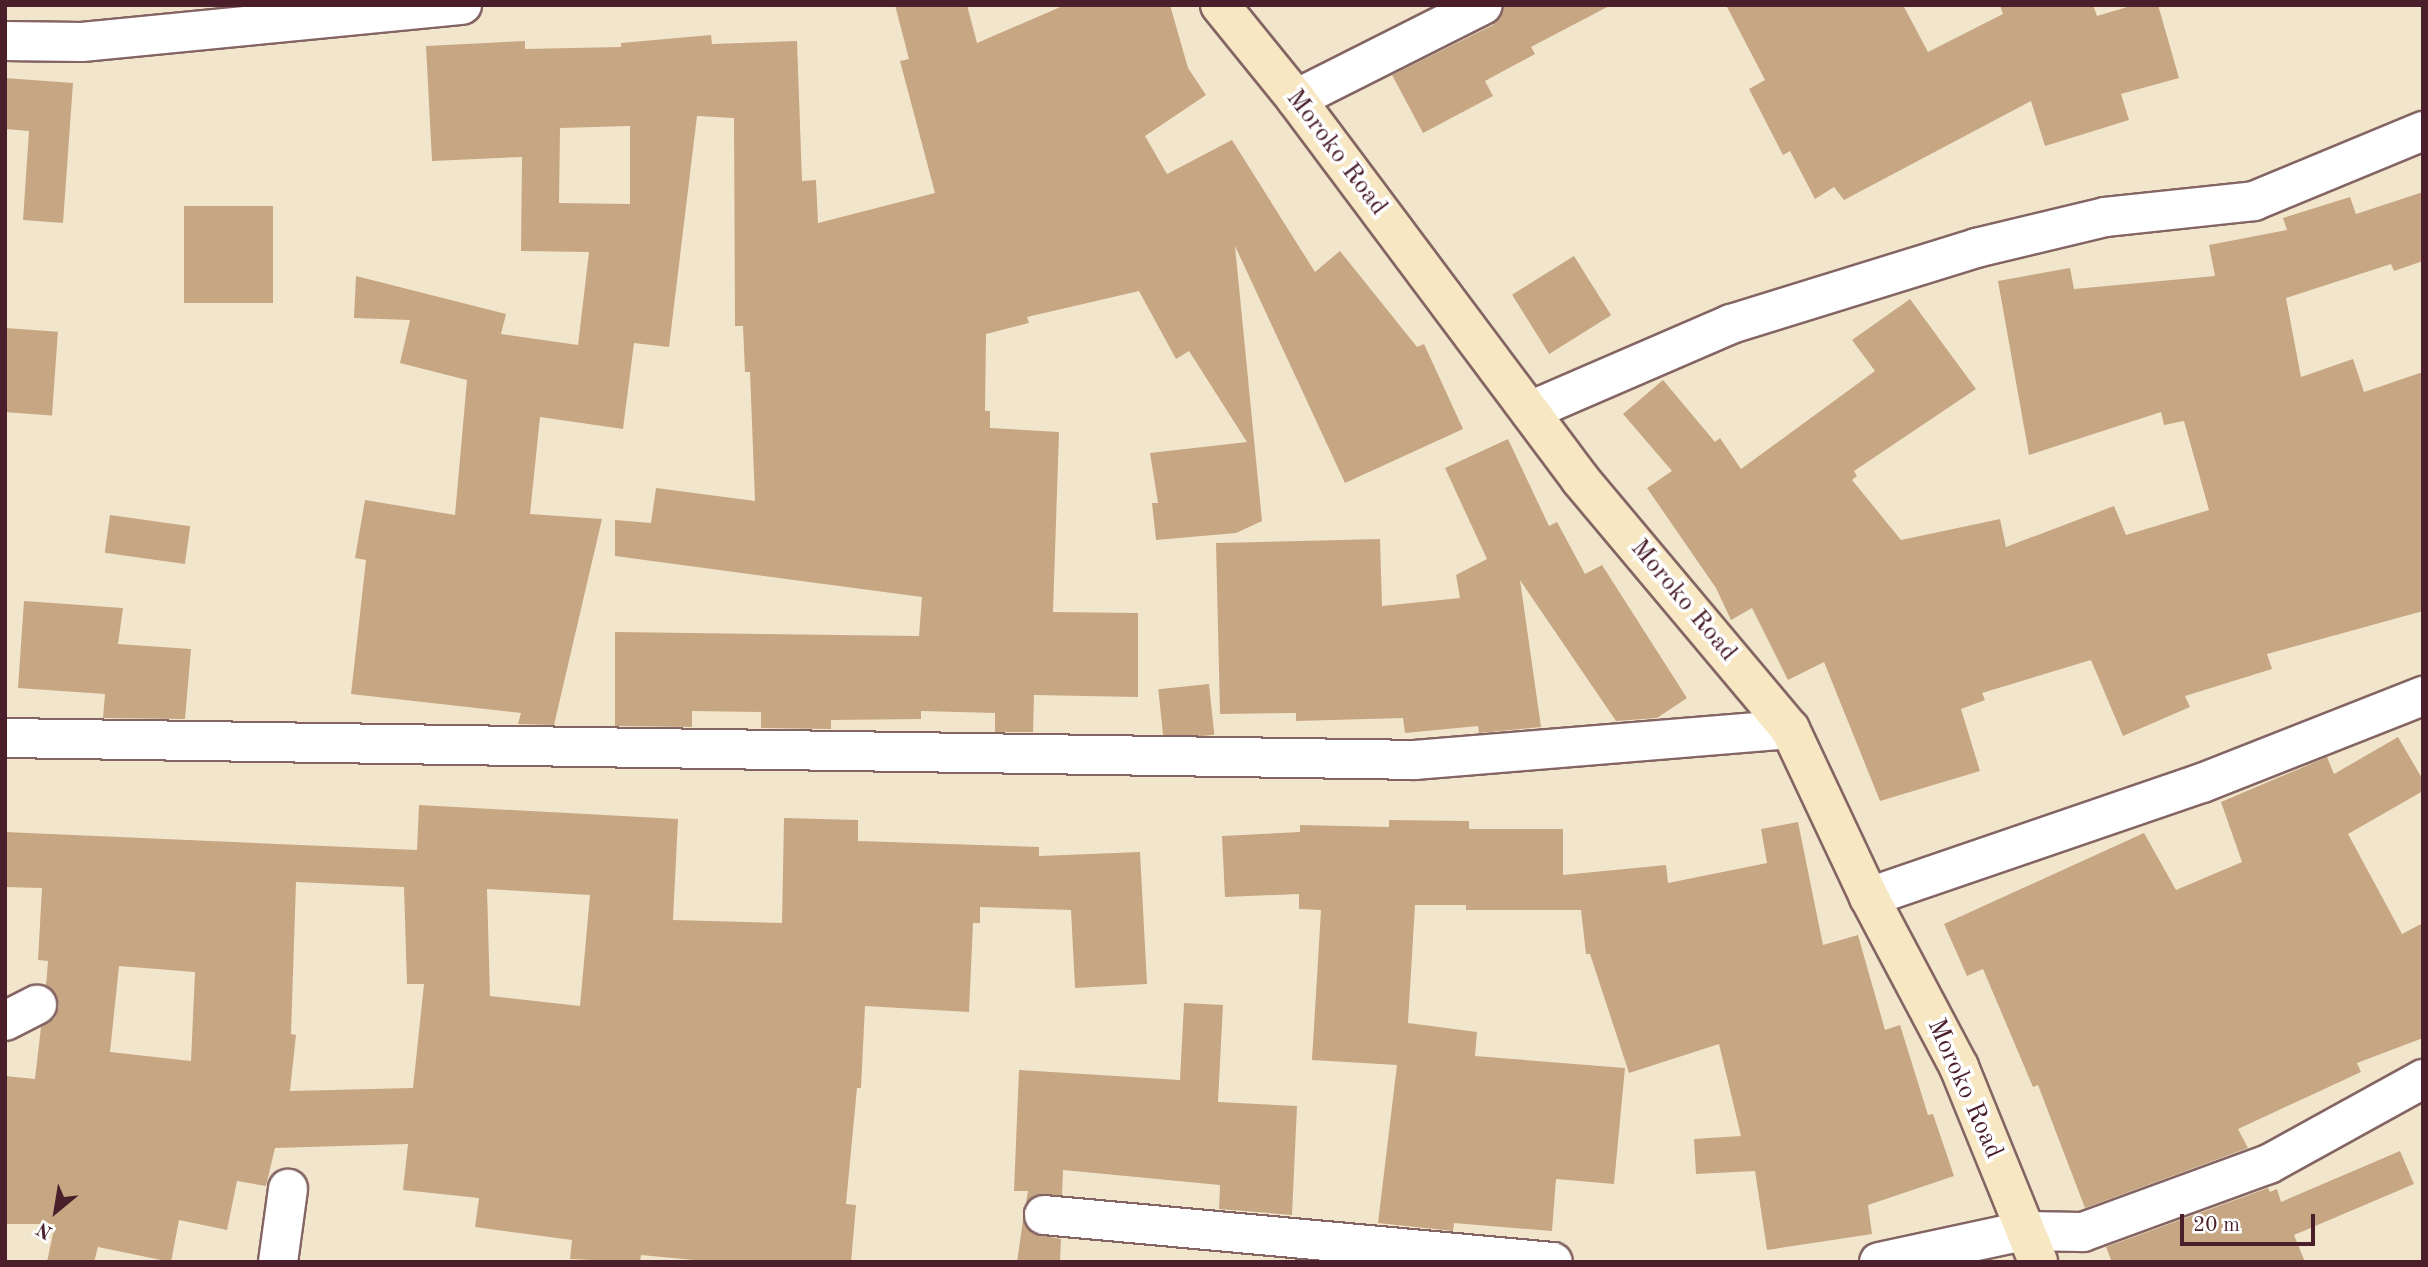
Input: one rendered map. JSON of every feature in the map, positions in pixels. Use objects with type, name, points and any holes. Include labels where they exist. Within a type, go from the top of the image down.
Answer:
[{"type":"street","points":[[5,41],[82,42],[462,5]]},
{"type":"street","name":"Moroko Road","points":[[1220,5],[1296,99],[1580,479],[1790,729],[1869,897],[1959,1067],[2030,1246]]},
{"type":"street","points":[[1296,99],[1483,5]]},
{"type":"street","points":[[1530,411],[1731,324],[1976,248],[2105,217],[2254,201],[2423,131]]},
{"type":"street","points":[[1869,897],[2202,783],[2423,696]]},
{"type":"street","points":[[5,738],[1415,760],[1790,729]]},
{"type":"street","points":[[1879,1262],[2030,1246],[2083,1232],[2269,1164],[2423,1079]]},
{"type":"street","points":[[278,1262],[288,1189]]},
{"type":"street","points":[[1044,1215],[1553,1262]]},
{"type":"building","points":[[895,5],[967,5],[977,43],[1065,5],[1170,5],[1188,68],[1206,95],[1145,136],[1167,174],[1232,140],[1315,272],[1340,251],[1417,347],[1424,344],[1463,429],[1345,483],[1235,246],[1262,521],[1236,533],[1156,540],[1152,503],[1158,503],[1150,453],[1247,442],[1189,351],[1176,359],[1139,291],[1027,317],[1029,323],[986,334],[985,411],[990,411],[990,428],[1059,432],[1053,612],[1138,613],[1138,697],[1034,695],[1033,732],[995,732],[995,713],[921,711],[921,719],[831,720],[831,729],[761,728],[761,712],[692,711],[692,727],[615,726],[615,632],[919,636],[922,597],[615,556],[615,520],[651,523],[656,488],[755,501],[750,372],[745,372],[743,326],[735,326],[734,118],[697,116],[669,347],[634,343],[623,429],[540,417],[530,514],[602,519],[554,725],[518,724],[521,713],[351,694],[366,560],[355,558],[365,500],[455,515],[467,380],[400,363],[410,320],[354,318],[356,276],[506,314],[501,334],[578,345],[589,252],[521,251],[522,157],[432,161],[426,46],[525,41],[525,49],[621,47],[621,43],[711,35],[712,44],[797,41],[802,181],[816,180],[818,223],[935,193],[900,61],[909,59]],"holes":[[[630,126],[630,204],[559,203],[560,128]]]},
{"type":"building","points":[[1505,5],[1611,5],[1531,47],[1535,54],[1485,81],[1493,96],[1423,133],[1392,75],[1493,25]]},
{"type":"building","points":[[1726,5],[1903,5],[1928,52],[2003,14],[2000,5],[2093,5],[2097,16],[2134,5],[2158,5],[2179,78],[2121,94],[2129,120],[2045,146],[2031,101],[1844,200],[1834,187],[1815,199],[1790,151],[1783,155],[1749,89],[1765,80]]},
{"type":"building","points":[[5,78],[73,83],[63,223],[23,220],[29,131],[5,129]]},
{"type":"building","points":[[2423,192],[2423,261],[2394,271],[2391,264],[2286,298],[2301,377],[2353,359],[2364,392],[2423,372],[2423,611],[2267,654],[2272,669],[2185,696],[2190,707],[2123,736],[2091,660],[1982,693],[1985,700],[1961,709],[1980,771],[1880,801],[1824,662],[1788,680],[1752,608],[1731,620],[1716,588],[1647,488],[1672,471],[1623,414],[1663,380],[1715,442],[1720,438],[1741,469],[1875,371],[1852,340],[1910,299],[1976,389],[1854,471],[1857,476],[1852,480],[1901,540],[2000,519],[2006,547],[2114,506],[2126,535],[2209,510],[2184,421],[2164,425],[2161,412],[2029,455],[1998,281],[2070,268],[2074,289],[2215,276],[2209,245],[2287,230],[2283,218],[2350,197],[2356,214]]},
{"type":"building","points":[[184,206],[273,206],[273,303],[184,303]]},
{"type":"building","points":[[1574,256],[1611,315],[1549,354],[1512,295]]},
{"type":"building","points":[[5,328],[58,332],[52,415],[5,412]]},
{"type":"building","points":[[1508,439],[1549,526],[1557,522],[1585,574],[1602,565],[1687,698],[1657,718],[1616,721],[1520,580],[1541,727],[1479,733],[1478,726],[1405,733],[1403,718],[1296,721],[1296,713],[1220,714],[1216,543],[1380,539],[1382,606],[1460,598],[1456,575],[1487,559],[1445,468]]},
{"type":"building","points":[[110,515],[190,526],[185,564],[105,553]]},
{"type":"building","points":[[24,601],[123,608],[118,644],[191,649],[185,719],[103,718],[105,694],[18,688]]},
{"type":"building","points":[[1209,684],[1214,735],[1164,740],[1158,689]]},
{"type":"building","points":[[2398,737],[2423,780],[2423,791],[2348,834],[2402,934],[2423,923],[2423,1038],[2357,1063],[2361,1072],[2238,1129],[2248,1148],[2085,1208],[2038,1085],[2033,1087],[1983,969],[1967,976],[1944,924],[2144,833],[2176,890],[2242,862],[2221,802],[2327,757],[2334,774]]},
{"type":"building","points":[[419,805],[678,819],[673,920],[782,923],[784,818],[858,820],[858,841],[1039,847],[1039,856],[1140,852],[1147,984],[1075,988],[1071,910],[980,907],[980,923],[973,923],[969,1012],[865,1006],[861,1088],[857,1088],[846,1204],[856,1205],[851,1262],[715,1262],[641,1255],[640,1262],[570,1259],[572,1240],[475,1227],[479,1198],[403,1190],[408,1144],[275,1148],[266,1186],[237,1181],[227,1230],[179,1220],[171,1262],[98,1247],[94,1262],[47,1262],[55,1224],[5,1224],[5,1076],[35,1079],[41,1027],[55,1018],[59,1006],[56,995],[46,986],[48,961],[38,960],[42,888],[5,887],[5,832],[417,850]],"holes":[[[296,882],[404,887],[407,984],[424,984],[413,1088],[290,1091],[296,1035],[291,1034]],[[487,889],[590,895],[580,1006],[490,996]],[[119,966],[195,972],[191,1061],[110,1052]]]},
{"type":"building","points":[[1389,820],[1469,821],[1469,829],[1563,829],[1563,875],[1666,865],[1668,883],[1767,863],[1761,829],[1798,822],[1823,945],[1858,935],[1885,1030],[1900,1025],[1928,1115],[1933,1114],[1954,1176],[1868,1205],[1872,1234],[1767,1250],[1755,1171],[1696,1174],[1694,1139],[1741,1136],[1719,1044],[1629,1073],[1590,954],[1586,954],[1581,910],[1466,910],[1466,905],[1415,905],[1408,1023],[1477,1032],[1475,1056],[1625,1068],[1614,1184],[1556,1179],[1552,1231],[1454,1223],[1453,1231],[1378,1223],[1397,1065],[1312,1060],[1321,910],[1299,909],[1299,894],[1225,897],[1222,836],[1300,832],[1300,825],[1389,827]]},
{"type":"building","points":[[1184,1003],[1223,1005],[1218,1102],[1297,1106],[1292,1215],[1219,1209],[1220,1185],[1063,1170],[1062,1195],[1036,1195],[1026,1203],[1028,1191],[1014,1191],[1019,1070],[1180,1080]]},
{"type":"building","points":[[2400,1151],[2414,1184],[2294,1235],[2305,1262],[2112,1262],[2106,1247],[2268,1188],[2270,1192],[2277,1189],[2281,1202]]},
{"type":"building","points":[[1023,1220],[1032,1233],[1061,1239],[1060,1262],[1017,1262]]}]
